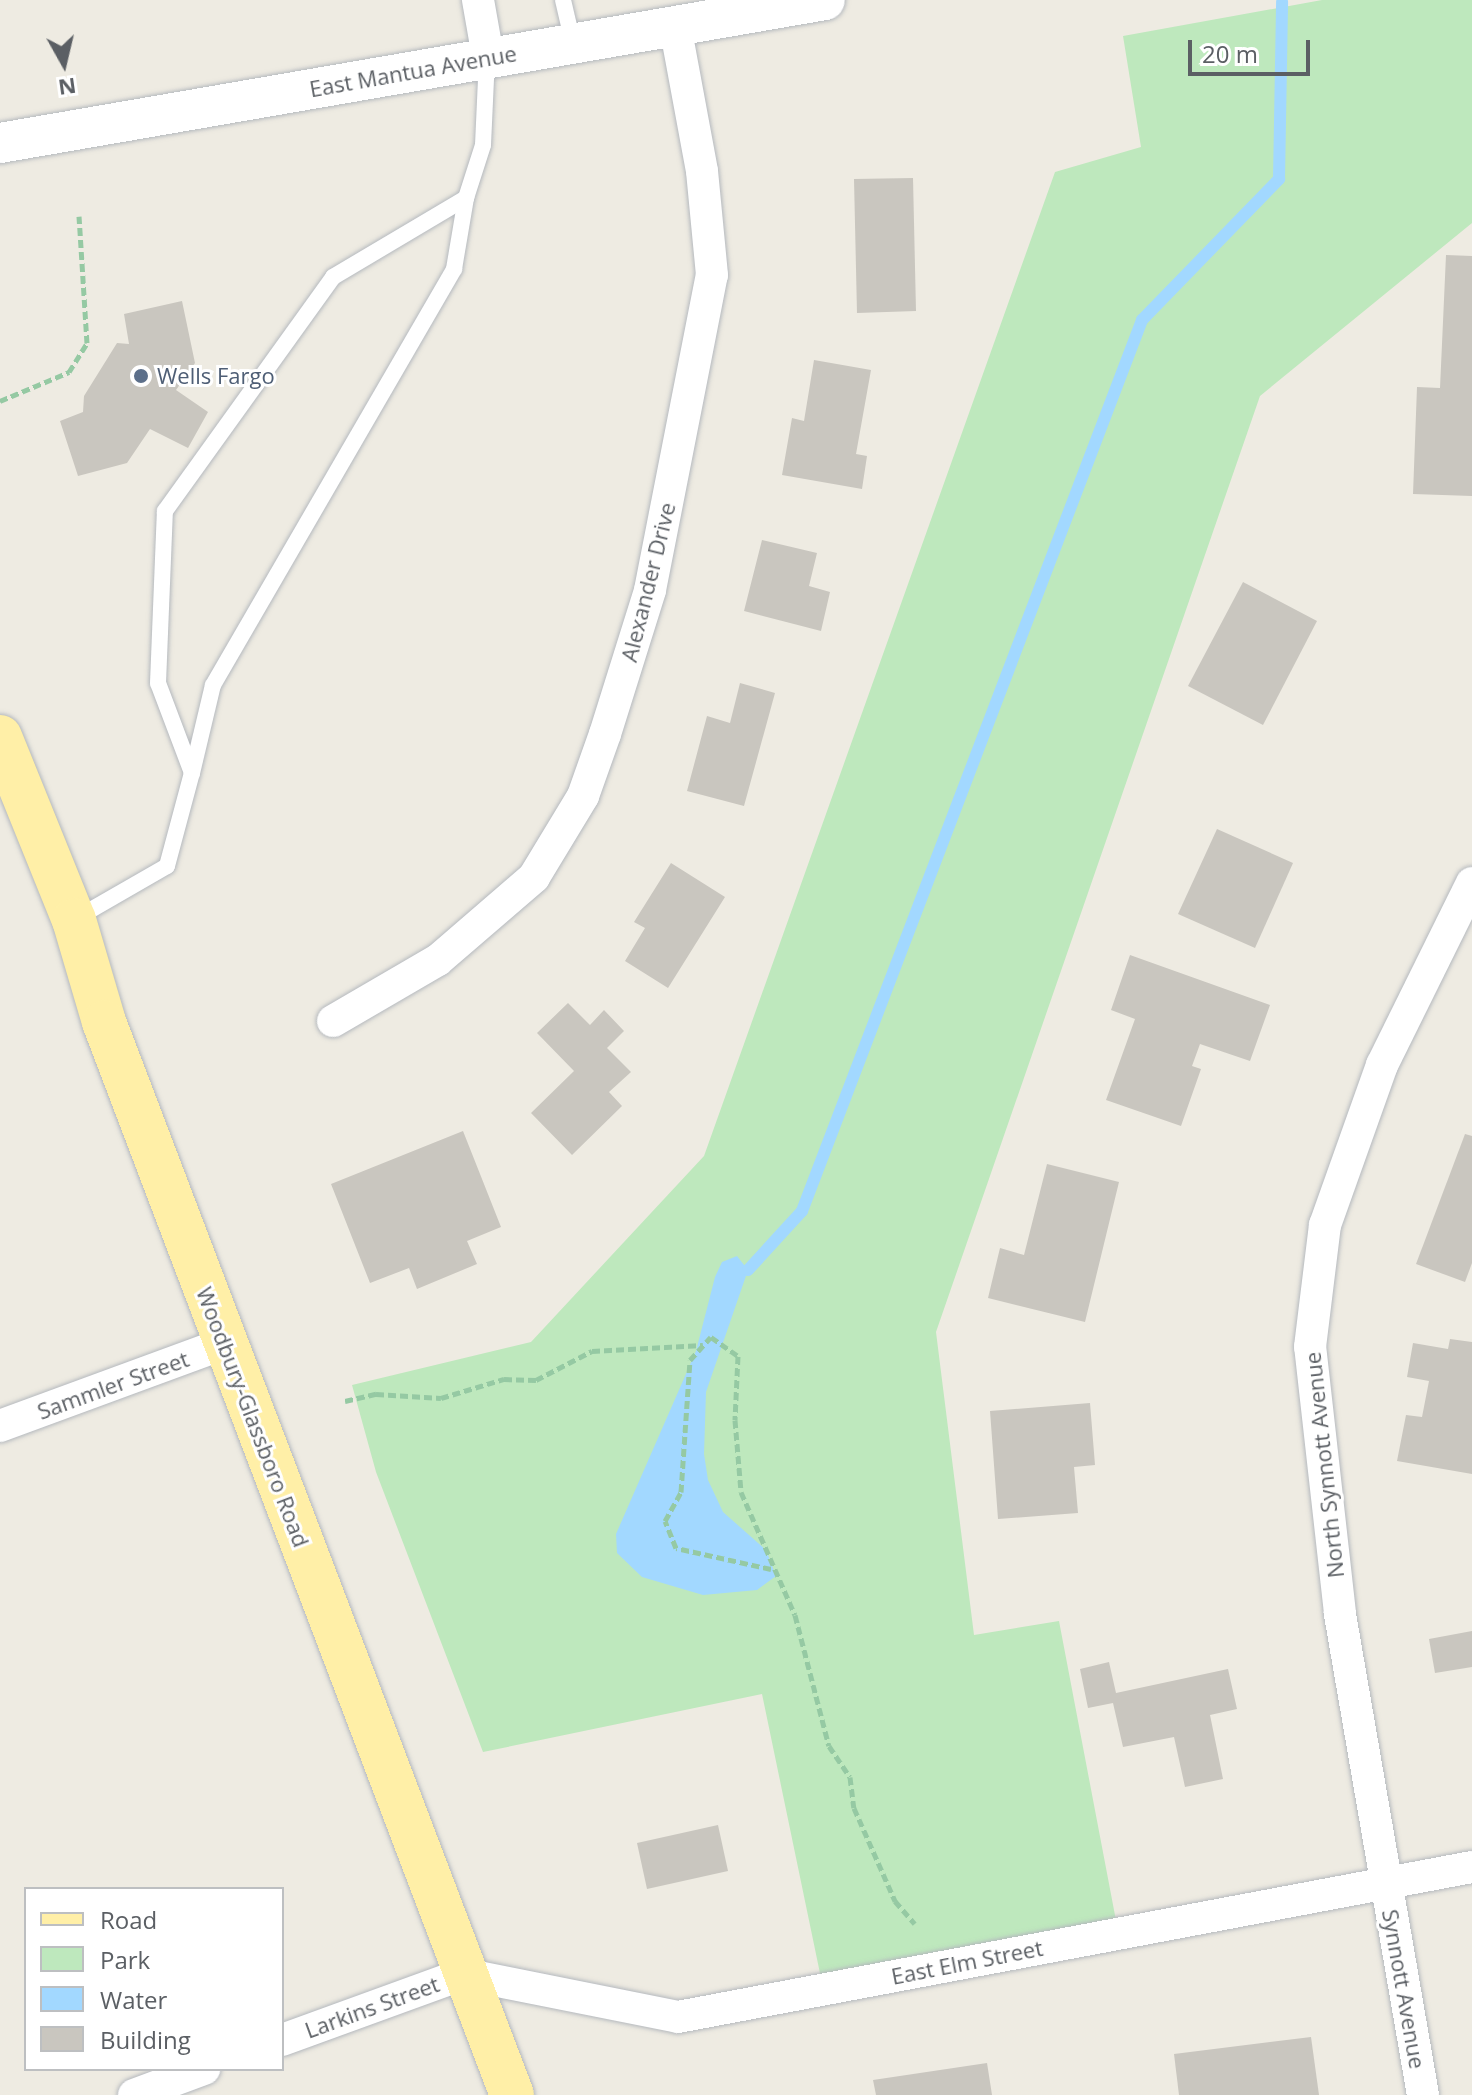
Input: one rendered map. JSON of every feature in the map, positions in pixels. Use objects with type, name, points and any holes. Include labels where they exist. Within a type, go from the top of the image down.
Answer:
[{"type":"main road","name":"Woodbury-Glassboro Road","points":[[0,737],[74,920],[104,1022],[463,1974],[512,2095]]},
{"type":"street","points":[[478,0],[488,57]]},
{"type":"street","name":"East Mantua Avenue","points":[[0,143],[825,0]]},
{"type":"street","name":"Alexander Drive","points":[[333,1021],[438,960],[534,877],[583,796],[605,734],[650,590],[712,275],[702,171],[675,26]]},
{"type":"street","name":"North Synnott Avenue","points":[[1385,1882],[1340,1613],[1310,1347],[1330,1211],[1382,1065],[1472,883]]},
{"type":"street","name":"Sammler Street","points":[[0,1426],[226,1343]]},
{"type":"street","name":"East Elm Street","points":[[463,1974],[678,2017],[1472,1867]]},
{"type":"street","name":"Synnott Avenue","points":[[1385,1882],[1423,2095]]},
{"type":"street","name":"Larkins Street","points":[[284,2039],[463,1974]]},
{"type":"street","points":[[134,2095],[199,2071]]},
{"type":"lane","points":[[563,0],[573,44]]},
{"type":"lane","points":[[74,920],[167,866],[213,685],[454,269],[466,198],[483,145],[488,57]]},
{"type":"lane","points":[[192,773],[158,683],[165,511],[333,277],[466,198]]},
{"type":"path","points":[[0,401],[69,372],[87,343],[79,216]]},
{"type":"path","points":[[771,1569],[676,1548],[665,1521],[681,1492],[690,1360],[711,1337],[738,1356],[735,1420],[741,1492],[771,1569],[795,1615],[829,1746],[850,1777],[854,1808],[895,1901],[915,1924]]},
{"type":"path","points":[[345,1401],[376,1394],[441,1398],[504,1379],[536,1380],[592,1351],[703,1345]]},
{"type":"green space","points":[[1322,0],[1472,0],[1472,223],[1260,396],[936,1332],[974,1635],[1059,1621],[1118,1931],[822,1983],[762,1694],[483,1752],[376,1472],[352,1385],[531,1342],[704,1156],[1055,172],[1141,147],[1123,36]]},
{"type":"water","points":[[737,1256],[748,1270],[706,1392],[704,1454],[708,1480],[723,1512],[766,1550],[776,1576],[757,1590],[703,1595],[642,1577],[617,1553],[616,1534],[696,1351],[715,1277],[722,1262]]},
{"type":"building","points":[[913,178],[916,311],[857,313],[854,179]]},
{"type":"building","points":[[1446,255],[1472,256],[1472,496],[1413,494],[1417,387],[1440,388]]},
{"type":"building","name":"Wells Fargo","points":[[182,301],[195,363],[176,390],[208,412],[188,448],[150,429],[127,463],[78,476],[60,421],[83,412],[84,396],[117,343],[129,344],[124,314]]},
{"type":"building","points":[[814,360],[871,370],[856,454],[867,456],[862,489],[782,475],[792,418],[804,421]]},
{"type":"building","points":[[762,540],[817,553],[809,586],[830,592],[821,631],[744,611]]},
{"type":"building","points":[[1243,582],[1317,621],[1263,725],[1188,686]]},
{"type":"building","points":[[740,683],[775,693],[744,806],[687,791],[707,716],[730,723]]},
{"type":"building","points":[[1217,829],[1293,863],[1255,948],[1178,914]]},
{"type":"building","points":[[671,863],[725,897],[668,988],[625,961],[645,928],[634,922]]},
{"type":"building","points":[[1130,955],[1270,1005],[1250,1061],[1200,1044],[1192,1066],[1201,1069],[1181,1126],[1106,1100],[1135,1019],[1111,1010]]},
{"type":"building","points":[[568,1003],[590,1025],[604,1010],[624,1031],[607,1048],[631,1072],[609,1092],[622,1106],[572,1155],[531,1113],[574,1071],[537,1033]]},
{"type":"building","points":[[463,1131],[501,1227],[467,1241],[477,1264],[417,1289],[409,1268],[370,1283],[331,1184]]},
{"type":"building","points":[[1465,1134],[1472,1136],[1472,1263],[1465,1282],[1416,1264]]},
{"type":"building","points":[[1047,1164],[1119,1182],[1085,1322],[988,1298],[1000,1248],[1024,1255]]},
{"type":"building","points":[[1450,1339],[1472,1342],[1472,1474],[1397,1461],[1406,1415],[1422,1417],[1429,1381],[1407,1377],[1413,1343],[1448,1349]]},
{"type":"building","points":[[1090,1403],[1095,1465],[1074,1467],[1078,1513],[998,1519],[990,1411]]},
{"type":"building","points":[[1472,1631],[1472,1667],[1435,1673],[1429,1639]]},
{"type":"building","points":[[1109,1662],[1116,1693],[1228,1669],[1237,1709],[1210,1715],[1223,1779],[1185,1787],[1174,1737],[1123,1747],[1113,1703],[1088,1708],[1080,1669]]},
{"type":"building","points":[[718,1825],[728,1871],[647,1889],[637,1843]]},
{"type":"building","points":[[1311,2037],[1319,2095],[1179,2095],[1174,2054]]},
{"type":"building","points":[[987,2063],[992,2095],[876,2095],[873,2080]]},
{"type":"waterway","points":[[748,1270],[802,1211],[1142,320],[1279,179],[1282,2]]},
{"type":"place","name":"Wells Fargo","points":[[141,376]]}]
